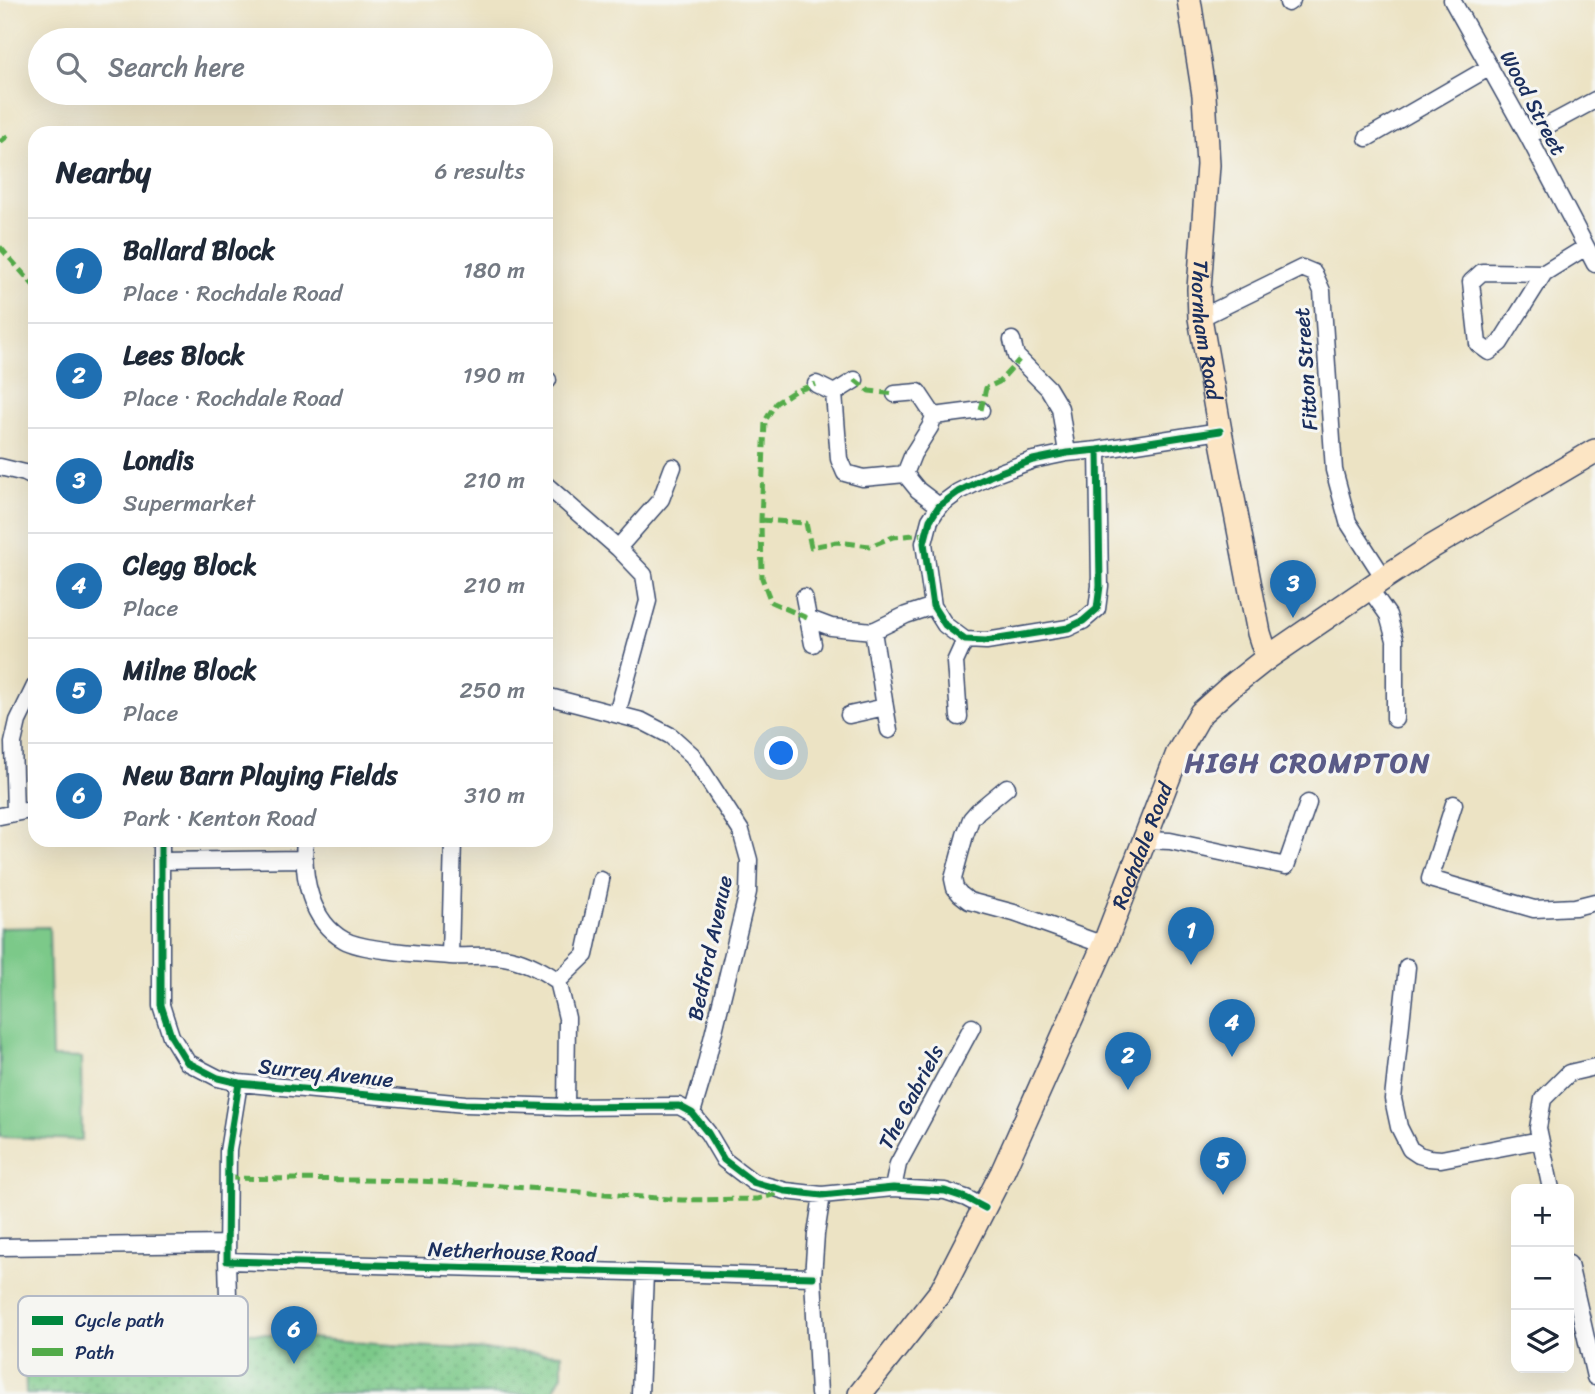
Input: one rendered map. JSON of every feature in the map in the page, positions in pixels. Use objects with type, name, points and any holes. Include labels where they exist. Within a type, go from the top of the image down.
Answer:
[{"type":"main road","name":"Thornham Road","points":[[1189,0],[1204,94],[1208,165],[1199,289],[1200,318],[1259,633],[1267,658]]},
{"type":"main road","name":"Rochdale Road","points":[[860,1394],[942,1290],[985,1208],[1104,945],[1178,753],[1200,713],[1267,658],[1376,583],[1428,549],[1595,451]]},
{"type":"street","name":"Wood Street","points":[[1452,0],[1595,264]]},
{"type":"street","points":[[1367,138],[1490,67]]},
{"type":"street","points":[[1528,136],[1595,100]]},
{"type":"street","points":[[1545,273],[1482,272],[1471,282],[1478,344],[1489,352],[1500,343],[1545,273],[1586,247]]},
{"type":"street","name":"Fitton Street","points":[[1200,318],[1302,268],[1314,273],[1322,291],[1334,470],[1348,522],[1376,583],[1395,640],[1395,719]]},
{"type":"street","points":[[1012,340],[1016,356],[1048,388],[1060,408],[1067,453]]},
{"type":"street","points":[[834,393],[855,380]]},
{"type":"street","points":[[816,384],[834,393]]},
{"type":"street","points":[[895,394],[918,392],[934,416]]},
{"type":"street","points":[[834,393],[839,459],[845,473],[863,478],[905,474]]},
{"type":"street","points":[[934,416],[981,410]]},
{"type":"street","points":[[905,474],[934,416]]},
{"type":"street","points":[[1098,450],[1100,586],[1097,608],[1083,621],[1068,628],[986,641],[965,640],[945,625],[933,606],[924,542],[930,520],[939,506],[958,492],[990,476],[1033,460],[1220,431]]},
{"type":"street","points":[[0,467],[28,474]]},
{"type":"street","points":[[618,548],[661,499],[673,467]]},
{"type":"street","points":[[905,474],[918,490],[939,506]]},
{"type":"street","points":[[553,491],[618,548],[644,575],[648,601],[617,714]]},
{"type":"street","points":[[804,597],[813,644]]},
{"type":"street","points":[[807,618],[831,627],[873,632],[906,615],[933,606]]},
{"type":"street","points":[[873,632],[889,730]]},
{"type":"street","points":[[959,717],[954,662],[965,640]]},
{"type":"street","name":"Bedford Avenue","points":[[553,698],[642,721],[671,736],[692,755],[741,831],[749,860],[748,892],[692,1114]]},
{"type":"street","points":[[28,700],[18,721],[13,743],[8,814],[28,810]]},
{"type":"street","points":[[849,715],[886,707]]},
{"type":"street","points":[[1007,787],[971,818],[953,879],[955,887],[969,901],[1014,913],[1104,945]]},
{"type":"street","points":[[1144,840],[1170,841],[1286,866],[1308,803]]},
{"type":"street","points":[[1454,804],[1430,879],[1534,909],[1575,907],[1595,902]]},
{"type":"street","name":"Surrey Avenue","points":[[161,847],[161,1005],[170,1036],[187,1062],[218,1078],[239,1083],[464,1104],[679,1106],[692,1114]]},
{"type":"street","points":[[304,847],[303,859],[310,898],[325,926],[345,941],[372,948],[450,956],[506,957],[536,967],[558,981],[567,1018],[566,1107]]},
{"type":"street","points":[[450,956],[453,847]]},
{"type":"street","points":[[161,861],[303,859]]},
{"type":"street","points":[[558,981],[585,955],[601,880]]},
{"type":"street","points":[[1407,967],[1392,1099],[1399,1127],[1410,1149],[1419,1155],[1441,1159],[1540,1140]]},
{"type":"street","name":"The Gabriels","points":[[893,1188],[898,1164],[972,1027]]},
{"type":"street","points":[[1550,1184],[1538,1128],[1543,1099],[1569,1073],[1595,1067]]},
{"type":"street","points":[[228,1296],[228,1151],[239,1083]]},
{"type":"street","points":[[692,1114],[708,1133],[724,1160],[753,1182],[786,1191],[822,1195],[893,1188],[945,1191],[985,1208]]},
{"type":"street","points":[[819,1394],[813,1277],[822,1195]]},
{"type":"street","points":[[0,1247],[227,1244]]},
{"type":"street","name":"Netherhouse Road","points":[[227,1261],[813,1277]]},
{"type":"street","points":[[639,1394],[645,1274]]},
{"type":"street","points":[[1574,1286],[1595,1377]]},
{"type":"green space","points":[[49,927],[52,1057],[81,1058],[82,1140],[0,1137],[0,928]]},
{"type":"green space","points":[[248,1332],[376,1344],[562,1354],[562,1375],[555,1387],[555,1394],[26,1394],[26,1376],[248,1376]]},
{"type":"marked path","points":[[0,142],[10,134]]},
{"type":"marked path","points":[[0,247],[28,279]]},
{"type":"marked path","points":[[981,410],[986,388],[999,382],[1019,360]]},
{"type":"marked path","points":[[855,380],[869,391],[895,394]]},
{"type":"marked path","points":[[807,618],[771,602],[762,578],[761,520],[765,421],[776,403],[793,392],[816,384]]},
{"type":"marked path","points":[[761,520],[806,523],[811,547],[837,542],[870,546],[893,537],[926,534]]},
{"type":"marked path","points":[[228,1178],[420,1181],[682,1200],[758,1199],[783,1192]]},
{"type":"cycle path","points":[[1098,450],[1100,586],[1097,609],[1083,621],[1068,628],[986,641],[965,640],[945,625],[933,606],[924,543],[930,520],[939,506],[958,492],[990,476],[1033,460],[1220,431]]},
{"type":"cycle path","points":[[161,847],[161,1005],[171,1036],[187,1062],[218,1078],[239,1083],[465,1104],[679,1106],[692,1113],[724,1160],[753,1182],[786,1191],[822,1195],[893,1188],[945,1191],[985,1208]]},
{"type":"cycle path","points":[[239,1083],[228,1151],[227,1261],[813,1277]]},
{"type":"place","name":"Londis","points":[[1293,618]]},
{"type":"place","name":"Ballard Block","points":[[1191,965]]},
{"type":"place","name":"Clegg Block","points":[[1232,1057]]},
{"type":"place","name":"Lees Block","points":[[1128,1090]]},
{"type":"place","name":"Milne Block","points":[[1223,1195]]},
{"type":"place","name":"New Barn Playing Fields","points":[[294,1364]]},
{"type":"district","name":"HIGH CROMPTON","points":[[1308,762]]}]
